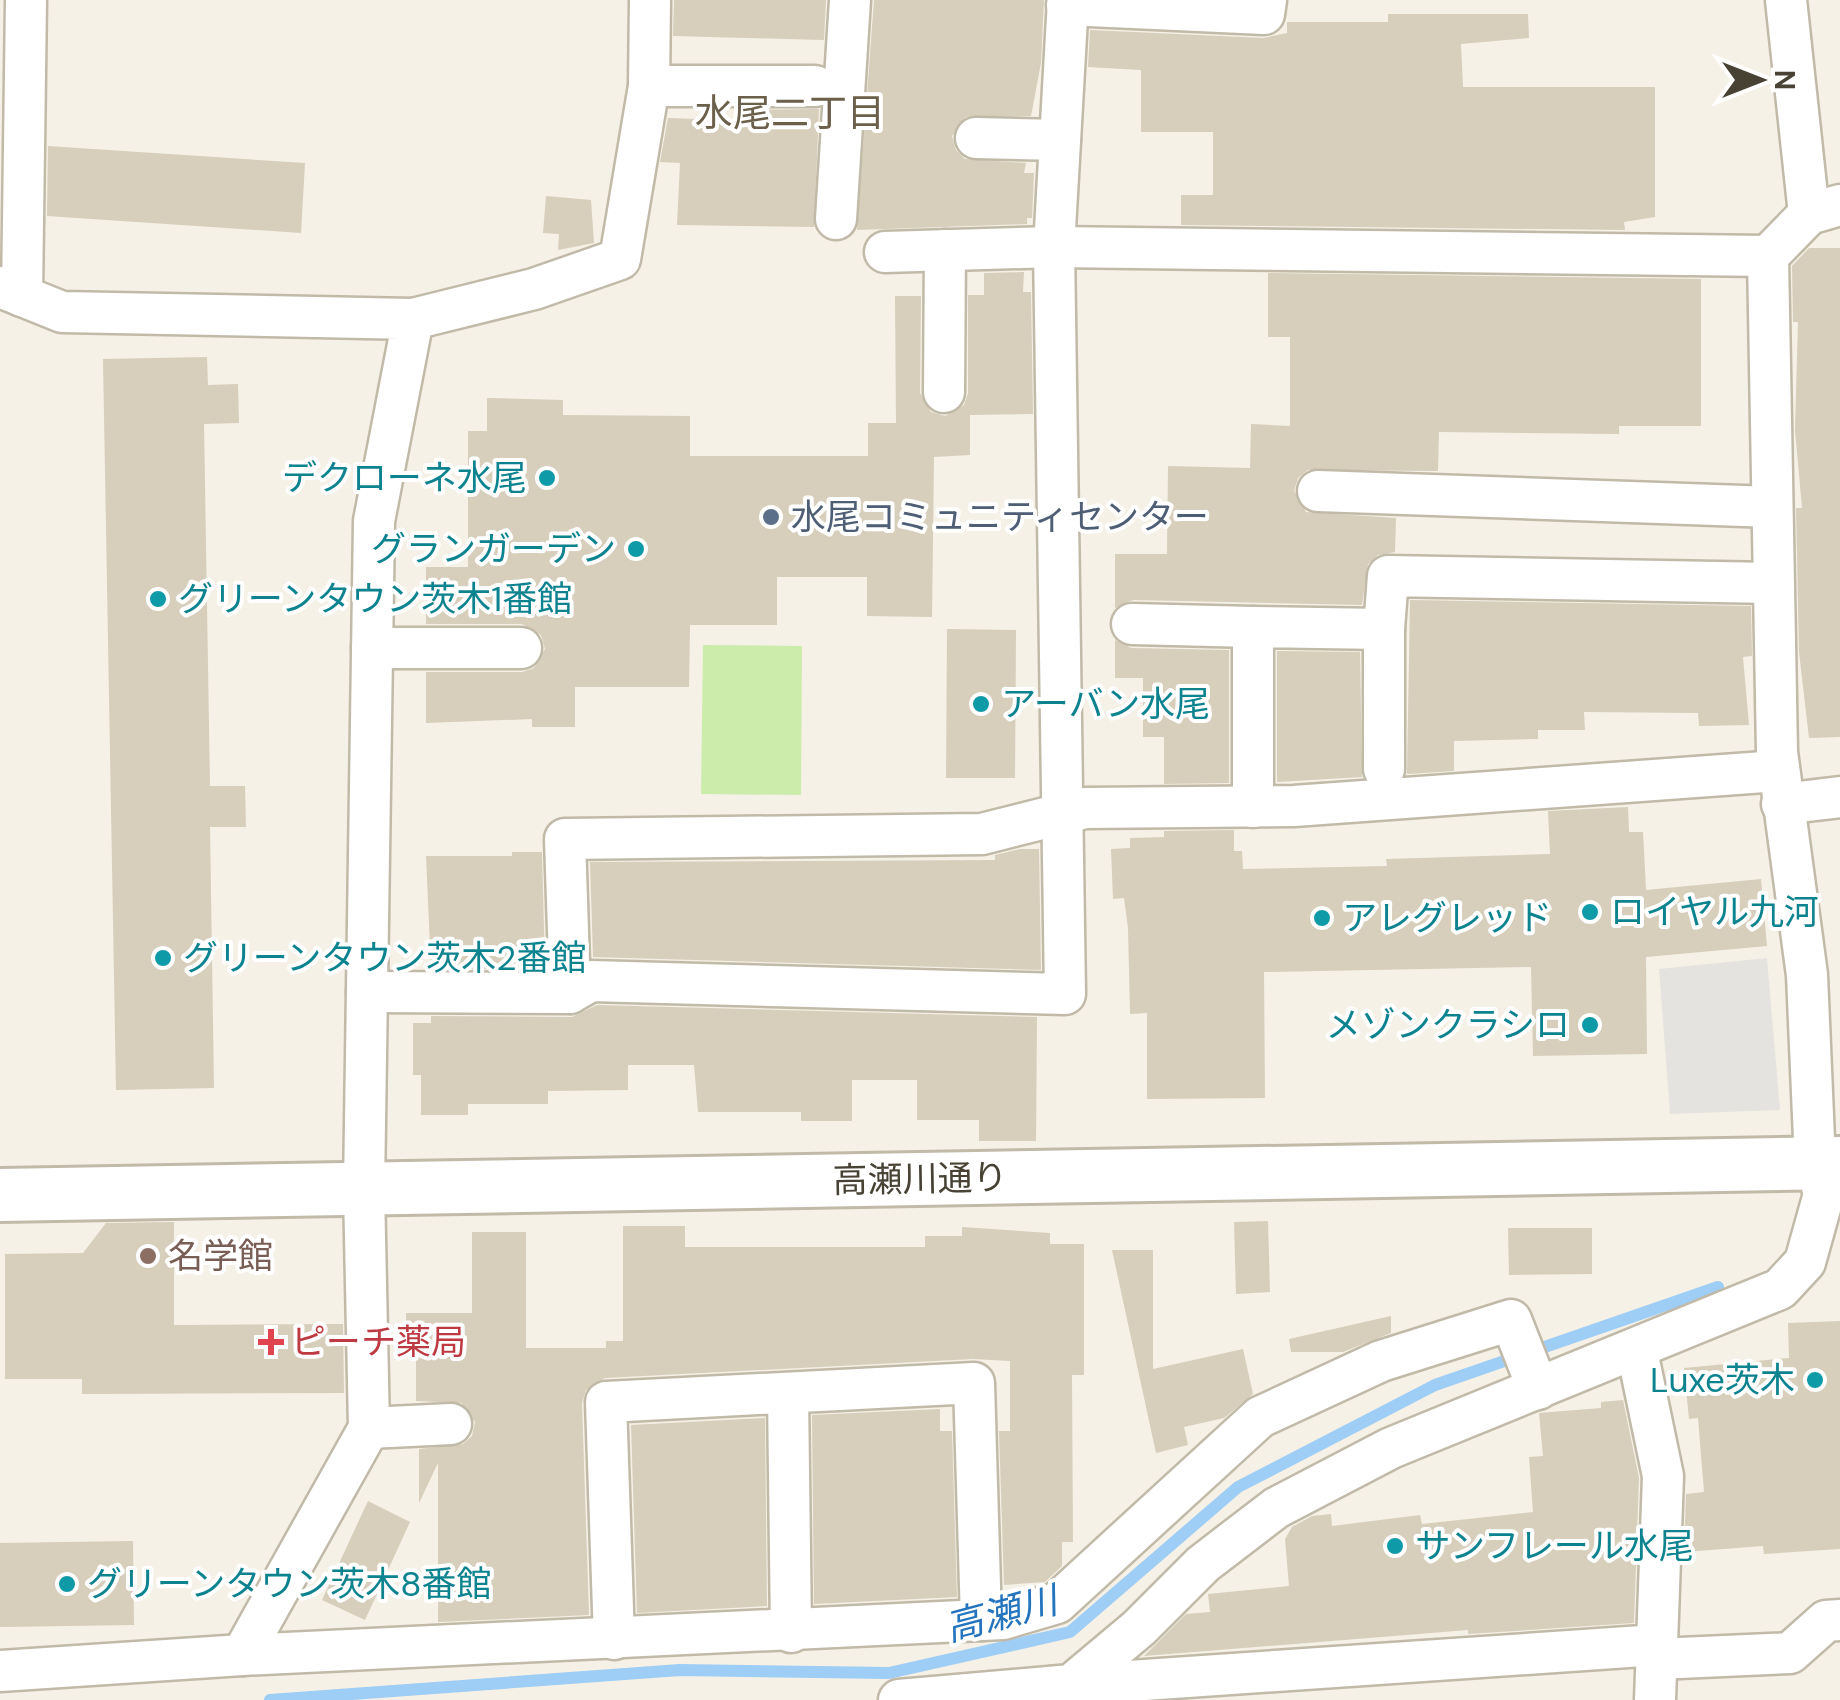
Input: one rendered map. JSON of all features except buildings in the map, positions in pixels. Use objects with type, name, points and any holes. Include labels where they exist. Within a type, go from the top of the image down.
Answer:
[{"type":"street","points":[[26,0],[11,291],[62,312],[413,319],[534,289],[620,258],[649,86],[650,0]]},
{"type":"street","points":[[836,220],[850,0]]},
{"type":"street","points":[[367,992],[570,993],[590,981],[1065,994],[1054,247],[1067,2],[1264,14],[1266,0]]},
{"type":"street","points":[[884,252],[1054,247],[1768,256],[1824,210],[1786,0]]},
{"type":"street","points":[[649,86],[815,86]]},
{"type":"street","points":[[976,138],[1060,140]]},
{"type":"street","points":[[944,392],[945,250]]},
{"type":"street","points":[[1070,1692],[1203,1564],[1276,1508],[1391,1448],[1637,1351],[1780,1288],[1805,1262],[1818,1224],[1828,1163],[1780,787],[1768,256]]},
{"type":"street","points":[[242,1655],[369,1428],[364,1189],[374,521],[413,319]]},
{"type":"street","points":[[1318,491],[1772,507]]},
{"type":"street","points":[[1384,770],[1388,576],[1774,583]]},
{"type":"street","points":[[1132,624],[1384,630]]},
{"type":"street","points":[[1253,626],[1253,807]]},
{"type":"street","points":[[372,648],[521,648]]},
{"type":"street","points":[[570,993],[566,840],[982,834],[1085,808],[1253,807],[1780,787],[1840,797]]},
{"type":"street","name":"高瀬川通り","points":[[0,1195],[1828,1163]]},
{"type":"street","points":[[0,1671],[242,1655],[1004,1619],[1057,1603],[1260,1418],[1381,1362],[1511,1320],[1538,1390]]},
{"type":"street","points":[[1637,1351],[1664,1476],[1655,1700]]},
{"type":"street","points":[[614,1639],[606,1402],[974,1383],[981,1620]]},
{"type":"street","points":[[788,1393],[791,1632]]},
{"type":"street","points":[[369,1428],[451,1424]]},
{"type":"street","points":[[899,1700],[1657,1652],[1790,1653],[1826,1621],[1840,1620]]},
{"type":"green space","points":[[703,645],[802,646],[801,795],[701,794]]},
{"type":"shaded area","points":[[1767,958],[1780,1110],[1670,1114],[1659,969]]},
{"type":"waterway","name":"高瀬川","points":[[270,1700],[680,1670],[889,1673],[1070,1632],[1238,1487],[1435,1385],[1718,1287]]},
{"type":"place","name":"デクローネ水尾","points":[[547,478]]},
{"type":"place","name":"水尾コミュニティセンター","points":[[771,517]]},
{"type":"place","name":"グランガーデン","points":[[636,549]]},
{"type":"place","name":"グリーンタウン茨木1番館","points":[[158,599]]},
{"type":"place","name":"アーバン水尾","points":[[981,704]]},
{"type":"place","name":"ロイヤル九河","points":[[1590,912]]},
{"type":"place","name":"アレグレッド","points":[[1322,918]]},
{"type":"place","name":"グリーンタウン茨木2番館","points":[[163,958]]},
{"type":"place","name":"メゾンクラシロ","points":[[1590,1025]]},
{"type":"place","name":"名学館","points":[[148,1256]]},
{"type":"place","name":"ピーチ薬局","points":[[271,1342]]},
{"type":"place","name":"Luxe茨木","points":[[1815,1380]]},
{"type":"place","name":"サンフレール水尾","points":[[1395,1546]]},
{"type":"place","name":"グリーンタウン茨木8番館","points":[[67,1584]]},
{"type":"district","name":"水尾二丁目","points":[[790,113]]}]
